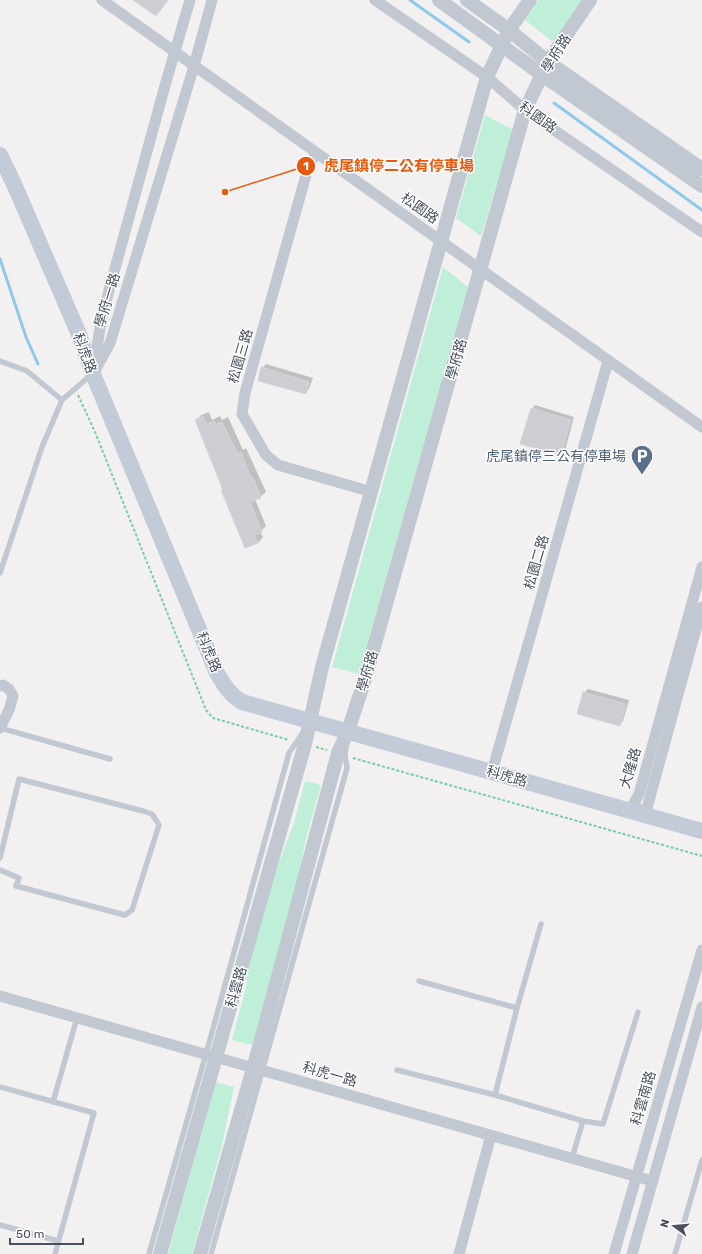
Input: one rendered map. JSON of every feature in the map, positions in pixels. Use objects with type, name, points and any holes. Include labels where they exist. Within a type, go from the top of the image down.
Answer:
[{"type":"main road","name":"科虎路","points":[[0,155],[78,332],[93,374],[217,673],[226,688],[234,697],[242,702],[702,831]]},
{"type":"street","name":"松園路","points":[[102,0],[702,427]]},
{"type":"street","name":"學府一路","points":[[93,374],[102,316],[190,0]]},
{"type":"street","name":"學府一路","points":[[93,374],[110,343],[194,66],[212,0]]},
{"type":"street","name":"科園路","points":[[375,0],[487,77],[525,110],[702,232]]},
{"type":"street","points":[[439,0],[541,74],[702,186]]},
{"type":"street","points":[[467,0],[509,30],[548,62],[702,169]]},
{"type":"street","points":[[310,720],[322,667],[487,77],[509,30],[530,0]]},
{"type":"street","name":"學府路","points":[[348,731],[369,664],[525,110],[548,62],[590,0]]},
{"type":"street","name":"松園三路","points":[[316,153],[308,168],[245,392],[242,414],[266,455],[278,465],[372,492]]},
{"type":"street","name":"松園二路","points":[[492,772],[608,361]]},
{"type":"street","name":"大隆路","points":[[702,567],[639,794],[634,803],[641,814],[647,808],[702,607]]},
{"type":"street","points":[[0,686],[4,685],[9,689],[13,696],[9,710],[0,728]]},
{"type":"street","name":"科雲路","points":[[160,1254],[211,1056],[303,752],[310,720]]},
{"type":"street","points":[[200,1254],[257,1069],[338,753],[348,731]]},
{"type":"street","name":"科雲南路","points":[[614,1254],[702,950]]},
{"type":"street","name":"科虎一路","points":[[0,996],[652,1181]]},
{"type":"street","points":[[632,1254],[702,1007]]},
{"type":"street","points":[[458,1254],[491,1135]]},
{"type":"lane","points":[[0,361],[27,371],[62,400]]},
{"type":"lane","points":[[0,573],[42,447],[62,400],[93,374]]},
{"type":"lane","points":[[0,728],[110,759]]},
{"type":"lane","points":[[0,858],[3,832],[19,779],[143,811],[152,814],[159,825],[132,910],[125,915],[16,886],[18,878],[0,870]]},
{"type":"lane","points":[[495,1095],[517,1008],[541,924]]},
{"type":"lane","points":[[419,981],[517,1008]]},
{"type":"lane","points":[[397,1070],[495,1095],[583,1121],[603,1124],[638,1012]]},
{"type":"lane","points":[[53,1102],[77,1018]]},
{"type":"lane","points":[[149,1254],[211,1056]]},
{"type":"lane","points":[[211,1254],[257,1069]]},
{"type":"lane","points":[[0,1087],[94,1114],[54,1254]]},
{"type":"lane","points":[[572,1158],[583,1121]]},
{"type":"lane","points":[[676,1254],[702,1160]]},
{"type":"lane","points":[[0,1224],[58,1241]]},
{"type":"green space","points":[[539,0],[582,0],[553,42],[525,20]]},
{"type":"green space","points":[[485,115],[513,130],[481,236],[456,218]]},
{"type":"green space","points":[[443,267],[468,287],[359,674],[332,667]]},
{"type":"green space","points":[[305,781],[321,785],[305,842],[300,871],[253,1045],[232,1040],[246,988],[249,963],[278,865],[293,826]]},
{"type":"green space","points":[[216,1082],[234,1087],[222,1145],[192,1254],[168,1254]]},
{"type":"building","points":[[133,0],[168,0],[156,16]]},
{"type":"building","points":[[261,367],[309,382],[306,394],[258,381]]},
{"type":"building","points":[[531,408],[571,420],[561,456],[520,444]]},
{"type":"building","points":[[203,416],[206,424],[214,421],[216,424],[222,422],[238,454],[241,452],[261,498],[250,502],[262,532],[254,535],[258,543],[245,548],[221,490],[223,490],[195,420]]},
{"type":"building","points":[[583,692],[626,704],[620,726],[577,714]]},
{"type":"waterway","points":[[410,0],[469,42]]},
{"type":"waterway","points":[[554,103],[702,210]]},
{"type":"waterway","points":[[0,259],[26,337],[38,364]]},
{"type":"place","name":"虎尾鎮停二公有停車場","points":[[225,192]]},
{"type":"place","name":"虎尾鎮停三公有停車場","points":[[642,476]]}]
